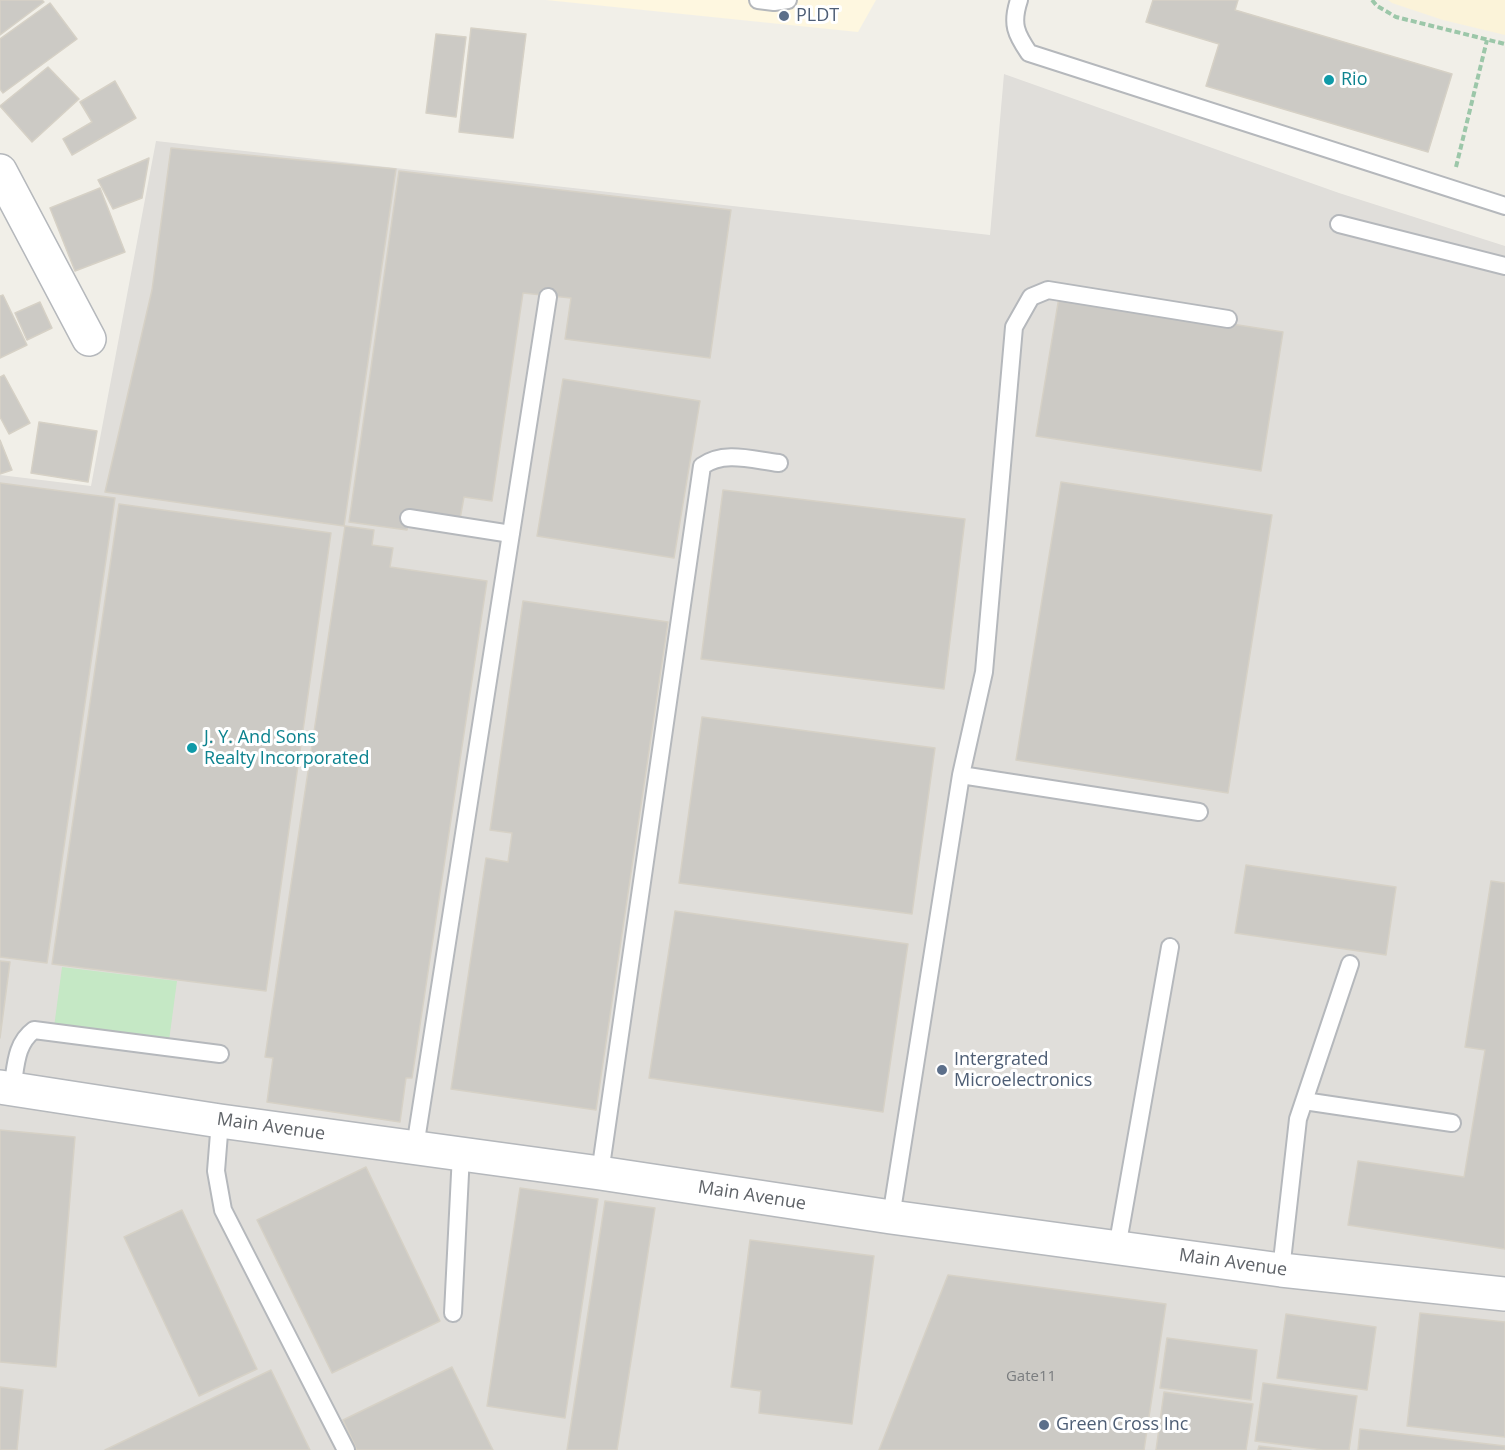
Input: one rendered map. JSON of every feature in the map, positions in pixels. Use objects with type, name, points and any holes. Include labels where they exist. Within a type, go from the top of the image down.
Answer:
[{"type":"street","points":[[0,171],[89,339]]},
{"type":"street","name":"Main Avenue","points":[[6,1088],[891,1217],[1281,1270],[1505,1294]]},
{"type":"lane","points":[[758,0],[774,2],[788,0]]},
{"type":"lane","points":[[1019,0],[1016,9],[1016,33],[1029,53],[1505,206]]},
{"type":"lane","points":[[1339,224],[1505,266]]},
{"type":"lane","points":[[891,1217],[961,776],[984,672],[1014,327],[1031,297],[1048,290],[1228,319]]},
{"type":"lane","points":[[415,1147],[548,297]]},
{"type":"lane","points":[[600,1173],[702,466],[712,459],[726,456],[779,463]]},
{"type":"lane","points":[[409,518],[511,534]]},
{"type":"lane","points":[[961,776],[1199,812]]},
{"type":"lane","points":[[1117,1248],[1170,947]]},
{"type":"lane","points":[[1281,1270],[1298,1119],[1350,964]]},
{"type":"lane","points":[[6,1088],[20,1045],[24,1037],[34,1030],[220,1054]]},
{"type":"lane","points":[[1304,1101],[1452,1123]]},
{"type":"lane","points":[[220,1120],[216,1171],[223,1210],[346,1450]]},
{"type":"lane","points":[[453,1312],[461,1154]]},
{"type":"path","points":[[1372,0],[1377,6],[1396,17],[1505,44]]},
{"type":"path","points":[[1451,188],[1488,40]]},
{"type":"shaded area","name":"PLDT","points":[[546,0],[876,0],[858,32]]},
{"type":"shaded area","points":[[1004,74],[1339,193],[1505,246],[1505,1450],[0,1450],[0,475],[91,486],[156,141],[990,235]]},
{"type":"green space","points":[[62,967],[177,981],[169,1041],[54,1027]]},
{"type":"sand","points":[[1388,0],[1505,0],[1505,35],[1443,20]]},
{"type":"building","points":[[0,0],[42,0],[44,2],[0,35]]},
{"type":"building","name":"Rio","points":[[1153,0],[1238,0],[1235,10],[1452,74],[1428,152],[1206,86],[1219,44],[1146,22]]},
{"type":"building","points":[[50,3],[77,39],[3,93],[0,89],[0,39]]},
{"type":"building","points":[[471,28],[526,34],[513,138],[459,132]]},
{"type":"building","points":[[436,34],[466,37],[456,117],[426,113]]},
{"type":"building","points":[[48,67],[79,99],[32,142],[0,106]]},
{"type":"building","points":[[115,81],[136,118],[72,155],[63,139],[92,122],[80,102]]},
{"type":"building","points":[[171,148],[396,169],[344,526],[105,492],[152,290]]},
{"type":"building","points":[[149,158],[142,198],[113,209],[98,180]]},
{"type":"building","points":[[399,171],[731,210],[710,358],[565,339],[571,298],[523,293],[492,501],[464,497],[460,519],[410,511],[407,530],[349,522]]},
{"type":"building","points":[[100,188],[125,252],[75,271],[50,208]]},
{"type":"building","points":[[3,295],[27,345],[0,358],[0,296]]},
{"type":"building","points":[[1059,297],[1283,332],[1261,471],[1036,436]]},
{"type":"building","points":[[40,302],[52,328],[27,340],[15,313]]},
{"type":"building","points":[[4,375],[30,423],[9,434],[0,417],[0,377]]},
{"type":"building","points":[[563,379],[700,401],[674,558],[537,536]]},
{"type":"building","points":[[39,422],[97,431],[88,482],[31,473]]},
{"type":"building","points":[[0,440],[12,470],[0,474]]},
{"type":"building","points":[[1061,482],[1272,515],[1228,793],[1016,760]]},
{"type":"building","points":[[0,483],[115,498],[47,963],[0,957]]},
{"type":"building","points":[[723,490],[965,519],[944,689],[701,659]]},
{"type":"building","name":"J. Y. And Sons Realty Incorporated","points":[[119,504],[331,533],[266,991],[52,964]]},
{"type":"building","points":[[345,526],[374,530],[372,545],[393,548],[390,567],[487,581],[412,1078],[406,1078],[400,1122],[267,1102],[273,1058],[265,1057]]},
{"type":"building","points":[[523,601],[668,622],[596,1110],[451,1089],[486,858],[508,862],[512,833],[490,830]]},
{"type":"building","points":[[702,717],[935,748],[912,914],[679,883]]},
{"type":"building","points":[[1246,865],[1396,887],[1386,955],[1235,933]]},
{"type":"building","points":[[1491,881],[1505,883],[1505,1249],[1348,1225],[1358,1161],[1464,1177],[1485,1050],[1465,1047]]},
{"type":"building","points":[[675,911],[908,944],[883,1112],[649,1078]]},
{"type":"building","points":[[0,961],[10,962],[0,1038]]},
{"type":"building","points":[[0,1130],[75,1137],[56,1367],[0,1362]]},
{"type":"building","points":[[366,1167],[440,1321],[332,1373],[257,1220]]},
{"type":"building","points":[[520,1188],[598,1199],[565,1418],[487,1406]]},
{"type":"building","points":[[605,1201],[655,1208],[617,1450],[567,1450]]},
{"type":"building","points":[[182,1210],[257,1369],[199,1396],[124,1237]]},
{"type":"building","points":[[750,1240],[874,1256],[852,1424],[759,1413],[761,1391],[731,1387]]},
{"type":"building","points":[[948,1275],[1166,1304],[1144,1450],[879,1450]]},
{"type":"building","points":[[1420,1313],[1505,1322],[1505,1437],[1407,1426]]},
{"type":"building","points":[[1286,1314],[1376,1327],[1367,1390],[1277,1378]]},
{"type":"building","points":[[1167,1338],[1257,1350],[1251,1400],[1160,1388]]},
{"type":"building","points":[[452,1367],[493,1450],[357,1450],[343,1420]]},
{"type":"building","points":[[271,1370],[310,1450],[105,1450]]},
{"type":"building","points":[[1263,1383],[1357,1396],[1349,1450],[1323,1450],[1255,1441]]},
{"type":"building","points":[[0,1387],[23,1390],[17,1450],[0,1450]]},
{"type":"building","points":[[1164,1392],[1253,1404],[1246,1450],[1156,1450]]},
{"type":"building","points":[[1360,1429],[1505,1446],[1505,1450],[1358,1450]]},
{"type":"building","points":[[1259,1446],[1291,1450],[1258,1450]]},
{"type":"place","name":"PLDT","points":[[784,16]]},
{"type":"place","name":"Rio","points":[[1329,80]]},
{"type":"place","name":"J. Y. And Sons Realty Incorporated","points":[[192,748]]},
{"type":"place","name":"Intergrated Microelectronics","points":[[942,1070]]},
{"type":"place","name":"Green Cross Inc","points":[[1044,1425]]}]
